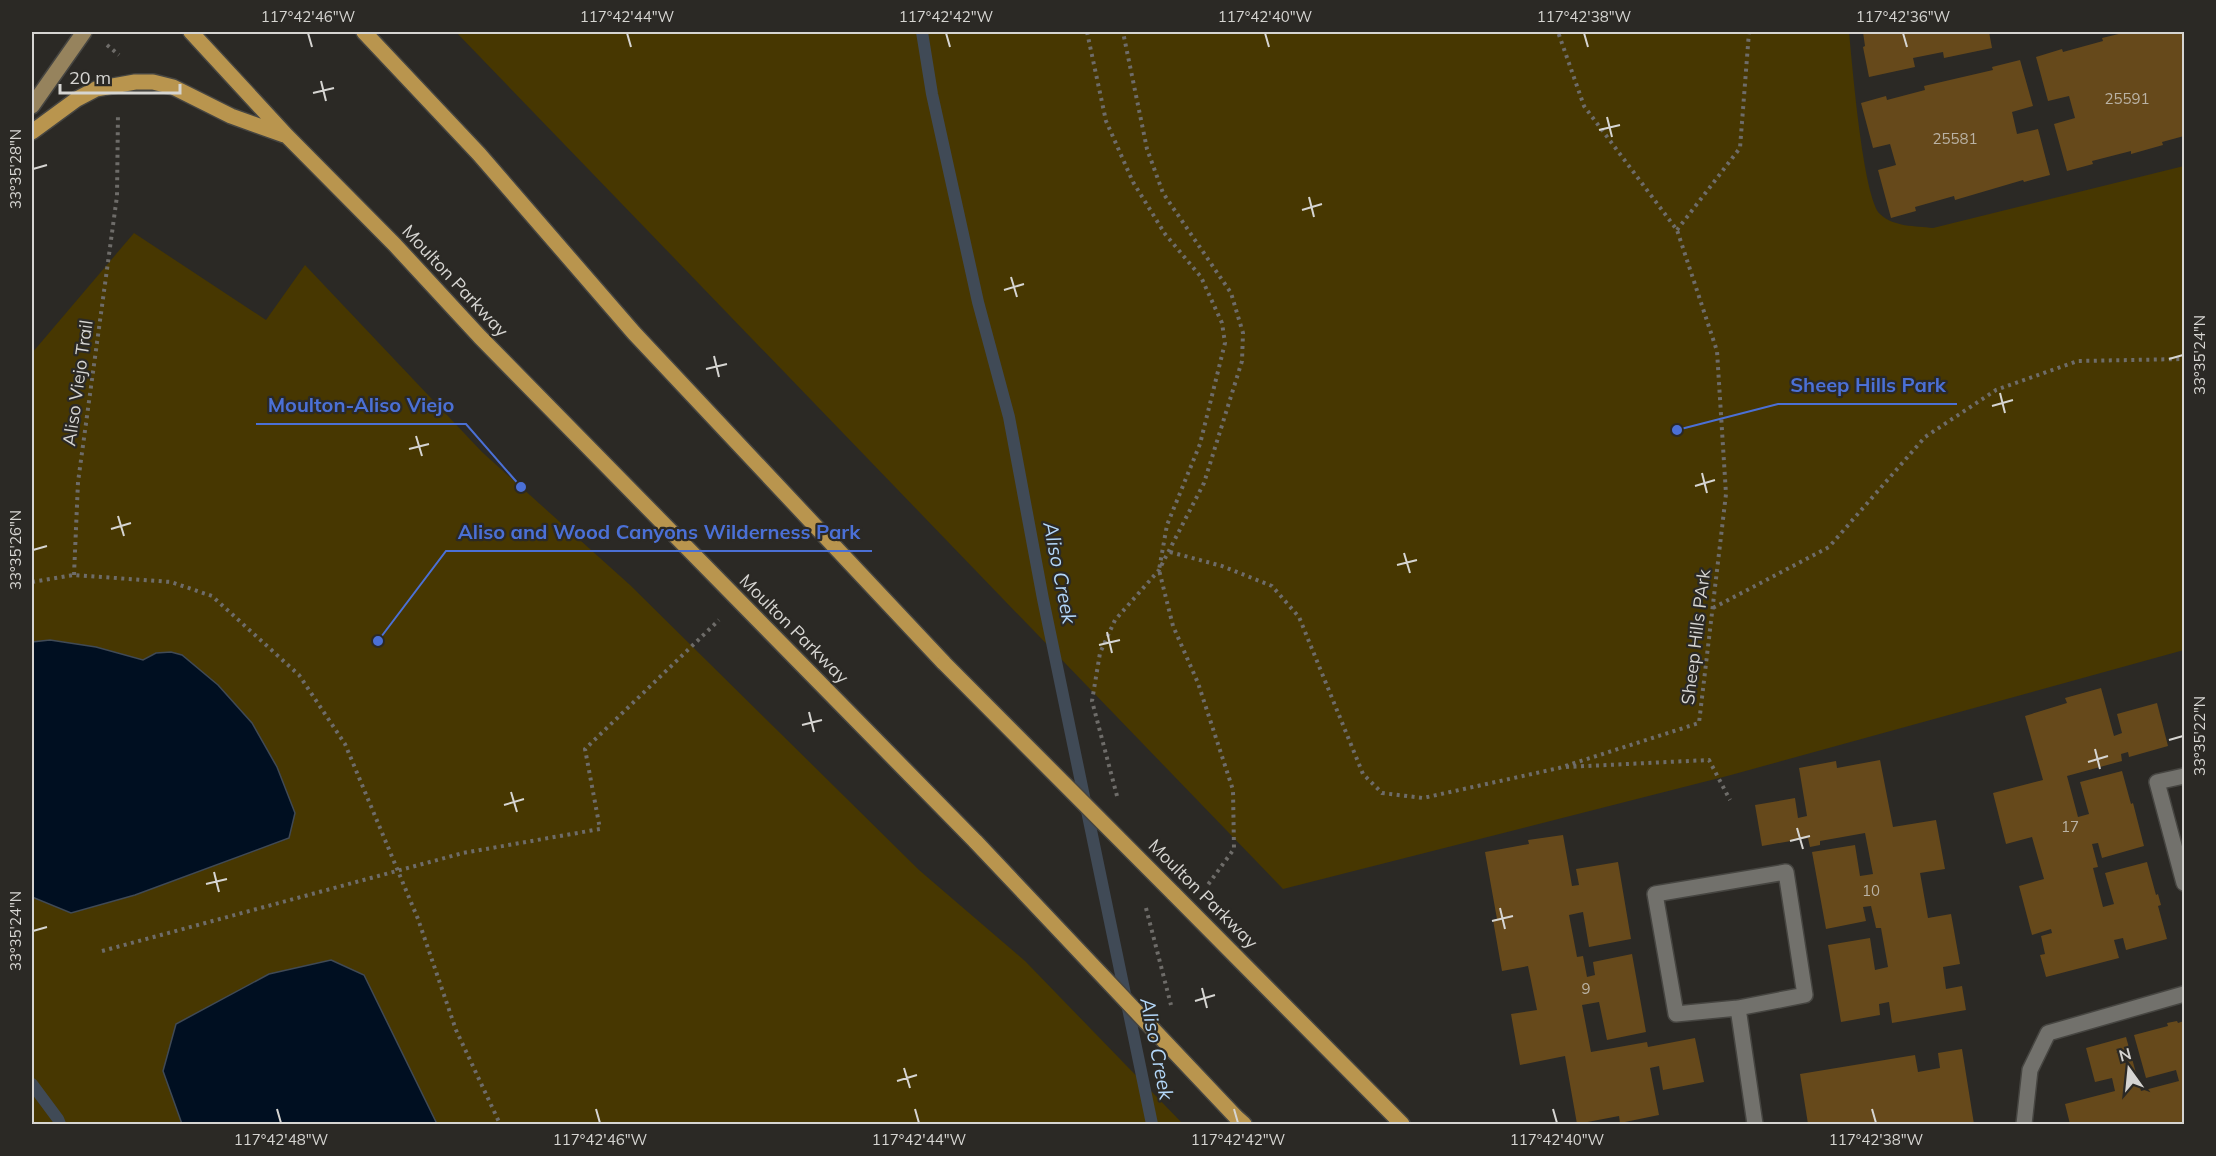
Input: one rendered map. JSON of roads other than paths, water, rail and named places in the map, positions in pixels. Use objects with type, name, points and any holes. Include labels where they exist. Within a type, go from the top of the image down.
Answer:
[{"type":"main road","points":[[32,106],[84,32]]},
{"type":"main road","name":"Moulton Parkway","points":[[191,32],[287,136],[395,245],[480,337],[976,842],[1240,1120]]},
{"type":"main road","name":"Moulton Parkway","points":[[364,32],[479,154],[633,333],[944,663],[1190,908],[1402,1125]]},
{"type":"main road","points":[[32,132],[77,99],[96,89],[127,83],[153,82],[173,87],[231,116],[287,136]]},
{"type":"street","points":[[2184,776],[2157,782],[2184,883]]},
{"type":"street","points":[[1786,872],[1805,995],[1738,1008],[1676,1014],[1655,894],[1786,872]]},
{"type":"street","points":[[2025,1125],[2030,1070],[2048,1033],[2184,994]]},
{"type":"street","points":[[1738,1008],[1755,1125]]},
{"type":"water","points":[[50,640],[96,647],[143,660],[156,653],[171,652],[182,655],[218,685],[252,723],[277,767],[295,813],[289,838],[135,895],[71,913],[32,897],[32,642]]},
{"type":"water","points":[[331,960],[364,975],[437,1124],[182,1124],[163,1071],[176,1024],[269,974]]},
{"type":"waterway","name":"Aliso Creek","points":[[922,32],[932,94],[978,302],[1009,417],[1043,599],[1152,1124]]},
{"type":"waterway","points":[[32,1084],[60,1124]]},
{"type":"place","name":"Sheep Hills Park","points":[[1677,430]]},
{"type":"place","name":"Moulton-Aliso Viejo","points":[[521,487]]},
{"type":"place","name":"Aliso and Wood Canyons Wilderness Park","points":[[378,641]]}]
